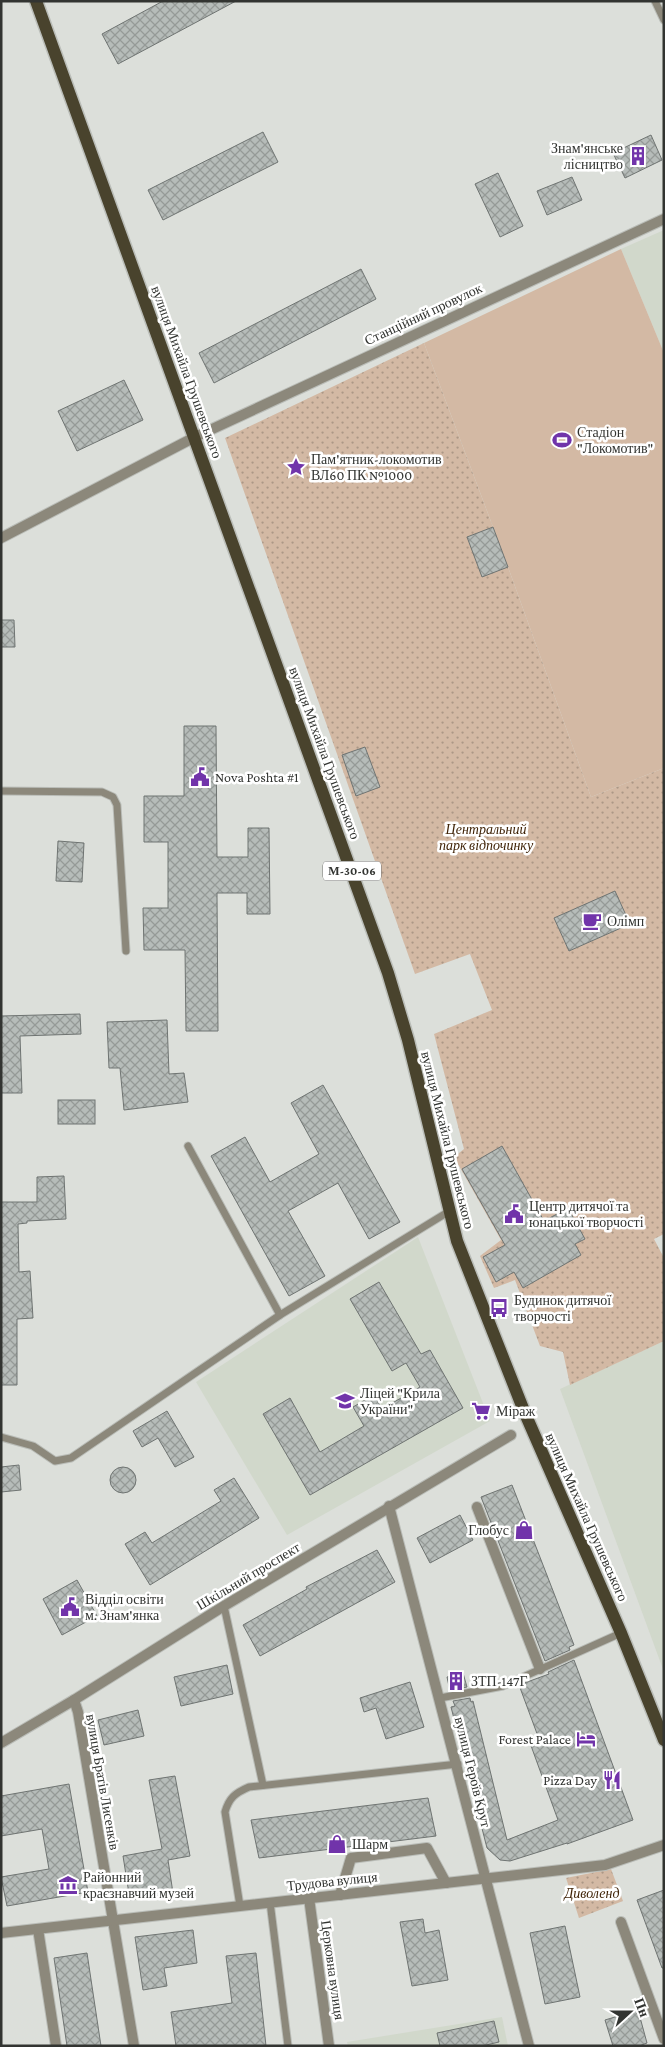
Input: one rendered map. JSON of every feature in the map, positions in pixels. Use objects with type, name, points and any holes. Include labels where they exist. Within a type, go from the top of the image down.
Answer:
[{"type":"main road","name":"вулиця Михайла Грушевського","points":[[36,1],[393,988],[408,1040],[448,1212],[469,1274],[524,1411],[621,1633],[664,1740]]},
{"type":"street","name":"Станційний провулок","points":[[1,538],[195,437],[664,218]]},
{"type":"street","name":"Шкільний проспект","points":[[1,1743],[74,1700],[224,1606],[511,1435]]},
{"type":"street","name":"вулиця Героїв Крут","points":[[390,1506],[458,1764],[529,2046]]},
{"type":"street","points":[[477,1507],[540,1670]]},
{"type":"street","name":"вулиця Братів Лисенків","points":[[74,1700],[78,1712],[134,2046]]},
{"type":"street","name":"Трудова вулиця","points":[[1,1933],[605,1865],[664,1845]]},
{"type":"street","points":[[340,1894],[351,1858],[427,1848],[446,1883]]},
{"type":"street","name":"Церковна вулиця","points":[[308,1898],[329,2046]]},
{"type":"street","points":[[621,1922],[664,2039]]},
{"type":"street","points":[[38,1929],[56,2046]]},
{"type":"lane","points":[[655,1],[664,20]]},
{"type":"lane","points":[[1,791],[102,792],[113,797],[117,806],[126,951]]},
{"type":"lane","points":[[188,1146],[280,1315]]},
{"type":"lane","points":[[1,1437],[33,1446],[54,1461],[71,1458],[280,1315],[448,1212]]},
{"type":"lane","points":[[224,1606],[263,1785]]},
{"type":"lane","points":[[440,1698],[503,1686],[621,1633]]},
{"type":"lane","points":[[240,1906],[224,1812],[229,1800],[238,1792],[249,1787],[263,1785],[458,1764]]},
{"type":"lane","points":[[270,1902],[288,2046]]},
{"type":"shaded area","points":[[664,230],[664,353],[621,249]]},
{"type":"shaded area","name":"Ліцей \"Крила України\"","points":[[418,1237],[490,1421],[287,1535],[196,1382]]},
{"type":"shaded area","points":[[664,1341],[664,1672],[560,1389]]},
{"type":"shaded area","points":[[502,2017],[508,2046],[348,2046],[347,2042]]},
{"type":"green space","name":"Стадіон \"Локомотив\"","points":[[621,249],[664,353],[664,768],[591,797],[508,567],[424,343]]},
{"type":"green space","name":"Центральний парк відпочинку","points":[[424,343],[508,567],[591,797],[664,768],[664,1234],[654,1239],[664,1258],[664,1341],[570,1385],[563,1352],[540,1346],[515,1280],[494,1288],[480,1256],[501,1240],[454,1157],[464,1149],[434,1034],[492,1010],[470,954],[415,974],[225,438]]},
{"type":"green space","name":"Диволенд","points":[[611,1869],[623,1901],[579,1918],[566,1878]]},
{"type":"building","points":[[163,1],[236,1],[118,64],[102,34]]},
{"type":"building","points":[[263,132],[278,162],[163,220],[148,190]]},
{"type":"building","name":"Знам'янське лісництво","points":[[651,135],[662,160],[625,178],[613,153]]},
{"type":"building","points":[[498,173],[523,226],[500,237],[475,184]]},
{"type":"building","points":[[572,177],[582,200],[547,215],[537,191]]},
{"type":"building","points":[[361,269],[376,299],[214,383],[199,353]]},
{"type":"building","points":[[124,380],[143,420],[77,451],[58,411]]},
{"type":"building","points":[[493,527],[508,567],[482,577],[467,537]]},
{"type":"building","points":[[1,620],[14,620],[15,647],[1,647]]},
{"type":"building","points":[[184,726],[216,726],[217,857],[248,857],[248,828],[269,828],[270,914],[247,914],[247,893],[217,893],[218,1031],[186,1031],[185,950],[144,950],[143,908],[168,908],[168,842],[144,842],[144,796],[184,796]]},
{"type":"building","points":[[365,747],[380,787],[356,796],[342,755]]},
{"type":"building","points":[[58,841],[84,843],[82,882],[56,881]]},
{"type":"building","name":"Олімп","points":[[615,891],[630,924],[569,951],[554,918]]},
{"type":"building","points":[[80,1014],[81,1034],[20,1036],[22,1093],[1,1093],[1,1016]]},
{"type":"building","points":[[167,1020],[169,1074],[184,1073],[188,1102],[124,1110],[120,1068],[109,1068],[107,1022]]},
{"type":"building","points":[[323,1085],[400,1222],[369,1239],[338,1183],[288,1211],[325,1276],[289,1296],[211,1156],[245,1137],[270,1182],[319,1154],[291,1103]]},
{"type":"building","points":[[58,1100],[95,1100],[95,1124],[58,1124]]},
{"type":"building","name":"Центр дитячої та юнацької творчості","points":[[502,1146],[544,1221],[568,1208],[585,1239],[575,1244],[581,1255],[523,1288],[514,1272],[496,1282],[483,1257],[505,1245],[462,1169]]},
{"type":"building","points":[[64,1176],[66,1219],[27,1221],[27,1223],[18,1224],[19,1272],[30,1271],[33,1318],[17,1319],[17,1385],[1,1385],[1,1202],[37,1202],[37,1177]]},
{"type":"building","points":[[379,1282],[421,1354],[430,1350],[463,1408],[310,1495],[263,1414],[290,1398],[320,1452],[364,1426],[353,1407],[374,1395],[382,1409],[420,1387],[406,1363],[392,1371],[350,1299]]},
{"type":"building","points":[[167,1411],[194,1457],[175,1467],[158,1438],[142,1447],[133,1431]]},
{"type":"building","points":[[19,1465],[21,1490],[1,1492],[1,1467]]},
{"type":"building","points":[[123,1467],[132,1471],[136,1480],[132,1489],[123,1493],[114,1489],[110,1480],[114,1471]]},
{"type":"building","points":[[234,1478],[259,1518],[150,1585],[125,1544],[145,1532],[152,1543],[221,1501],[214,1490]]},
{"type":"building","points":[[512,1485],[574,1645],[569,1647],[570,1650],[545,1661],[481,1497]]},
{"type":"building","points":[[460,1515],[473,1540],[430,1563],[417,1538]]},
{"type":"building","points":[[377,1550],[395,1582],[260,1656],[243,1625],[307,1589],[306,1587]]},
{"type":"building","name":"Відділ освіти м. Знам'янка","points":[[77,1580],[97,1616],[62,1635],[43,1599]]},
{"type":"building","points":[[574,1660],[633,1820],[567,1844],[510,1861],[500,1860],[487,1848],[451,1707],[455,1706],[453,1701],[470,1698],[471,1702],[473,1701],[507,1840],[558,1820],[530,1743],[539,1739],[519,1685],[549,1674],[548,1672]]},
{"type":"building","points":[[227,1665],[233,1694],[181,1706],[174,1677]]},
{"type":"building","name":"ЗТП-147Г","points":[[463,1673],[467,1687],[450,1691],[447,1677]]},
{"type":"building","points":[[410,1682],[424,1727],[386,1739],[376,1708],[364,1712],[360,1698]]},
{"type":"building","points":[[138,1710],[144,1736],[104,1745],[98,1720]]},
{"type":"building","points":[[175,1776],[190,1856],[168,1860],[173,1893],[130,1900],[123,1856],[162,1849],[149,1780]]},
{"type":"building","points":[[69,1784],[88,1892],[7,1906],[1,1877],[49,1869],[42,1829],[1,1836],[1,1796]]},
{"type":"building","points":[[428,1798],[436,1836],[259,1858],[251,1820]]},
{"type":"building","points":[[664,1890],[664,1968],[662,1968],[637,1900]]},
{"type":"building","points":[[423,1919],[425,1933],[439,1930],[448,1980],[412,1986],[400,1922]]},
{"type":"building","points":[[565,1926],[580,1997],[545,2004],[530,1933]]},
{"type":"building","points":[[193,1930],[197,1963],[164,1968],[167,1986],[143,1990],[135,1937]]},
{"type":"building","points":[[87,1953],[101,2046],[67,2046],[54,1958]]},
{"type":"building","points":[[256,1953],[266,2046],[176,2046],[171,2012],[232,2003],[226,1956]]},
{"type":"building","points":[[638,2010],[647,2043],[639,2046],[613,2046],[605,2020]]},
{"type":"building","points":[[494,2021],[499,2042],[482,2046],[440,2046],[437,2033]]},
{"type":"place","name":"Знам'янське лісництво","points":[[638,156]]},
{"type":"place","name":"Стадіон \"Локомотив\"","points":[[562,440]]},
{"type":"place","name":"Пам'ятник-локомотив ВЛ60 ПК №1000","points":[[296,467]]},
{"type":"place","name":"Nova Poshta #1","points":[[200,777]]},
{"type":"place","name":"Олімп","points":[[592,921]]},
{"type":"place","name":"Центр дитячої та юнацької творчості","points":[[514,1214]]},
{"type":"place","name":"Будинок дитячої творчості","points":[[499,1308]]},
{"type":"place","name":"Ліцей \"Крила України\"","points":[[345,1401]]},
{"type":"place","name":"Міраж","points":[[481,1411]]},
{"type":"place","name":"Глобус","points":[[524,1530]]},
{"type":"place","name":"Відділ освіти м. Знам'янка","points":[[70,1607]]},
{"type":"place","name":"ЗТП-147Г","points":[[456,1681]]},
{"type":"place","name":"Forest Palace","points":[[586,1739]]},
{"type":"place","name":"Pizza Day","points":[[612,1780]]},
{"type":"place","name":"Шарм","points":[[337,1844]]},
{"type":"place","name":"Районний краєзнавчий музей","points":[[68,1885]]}]
